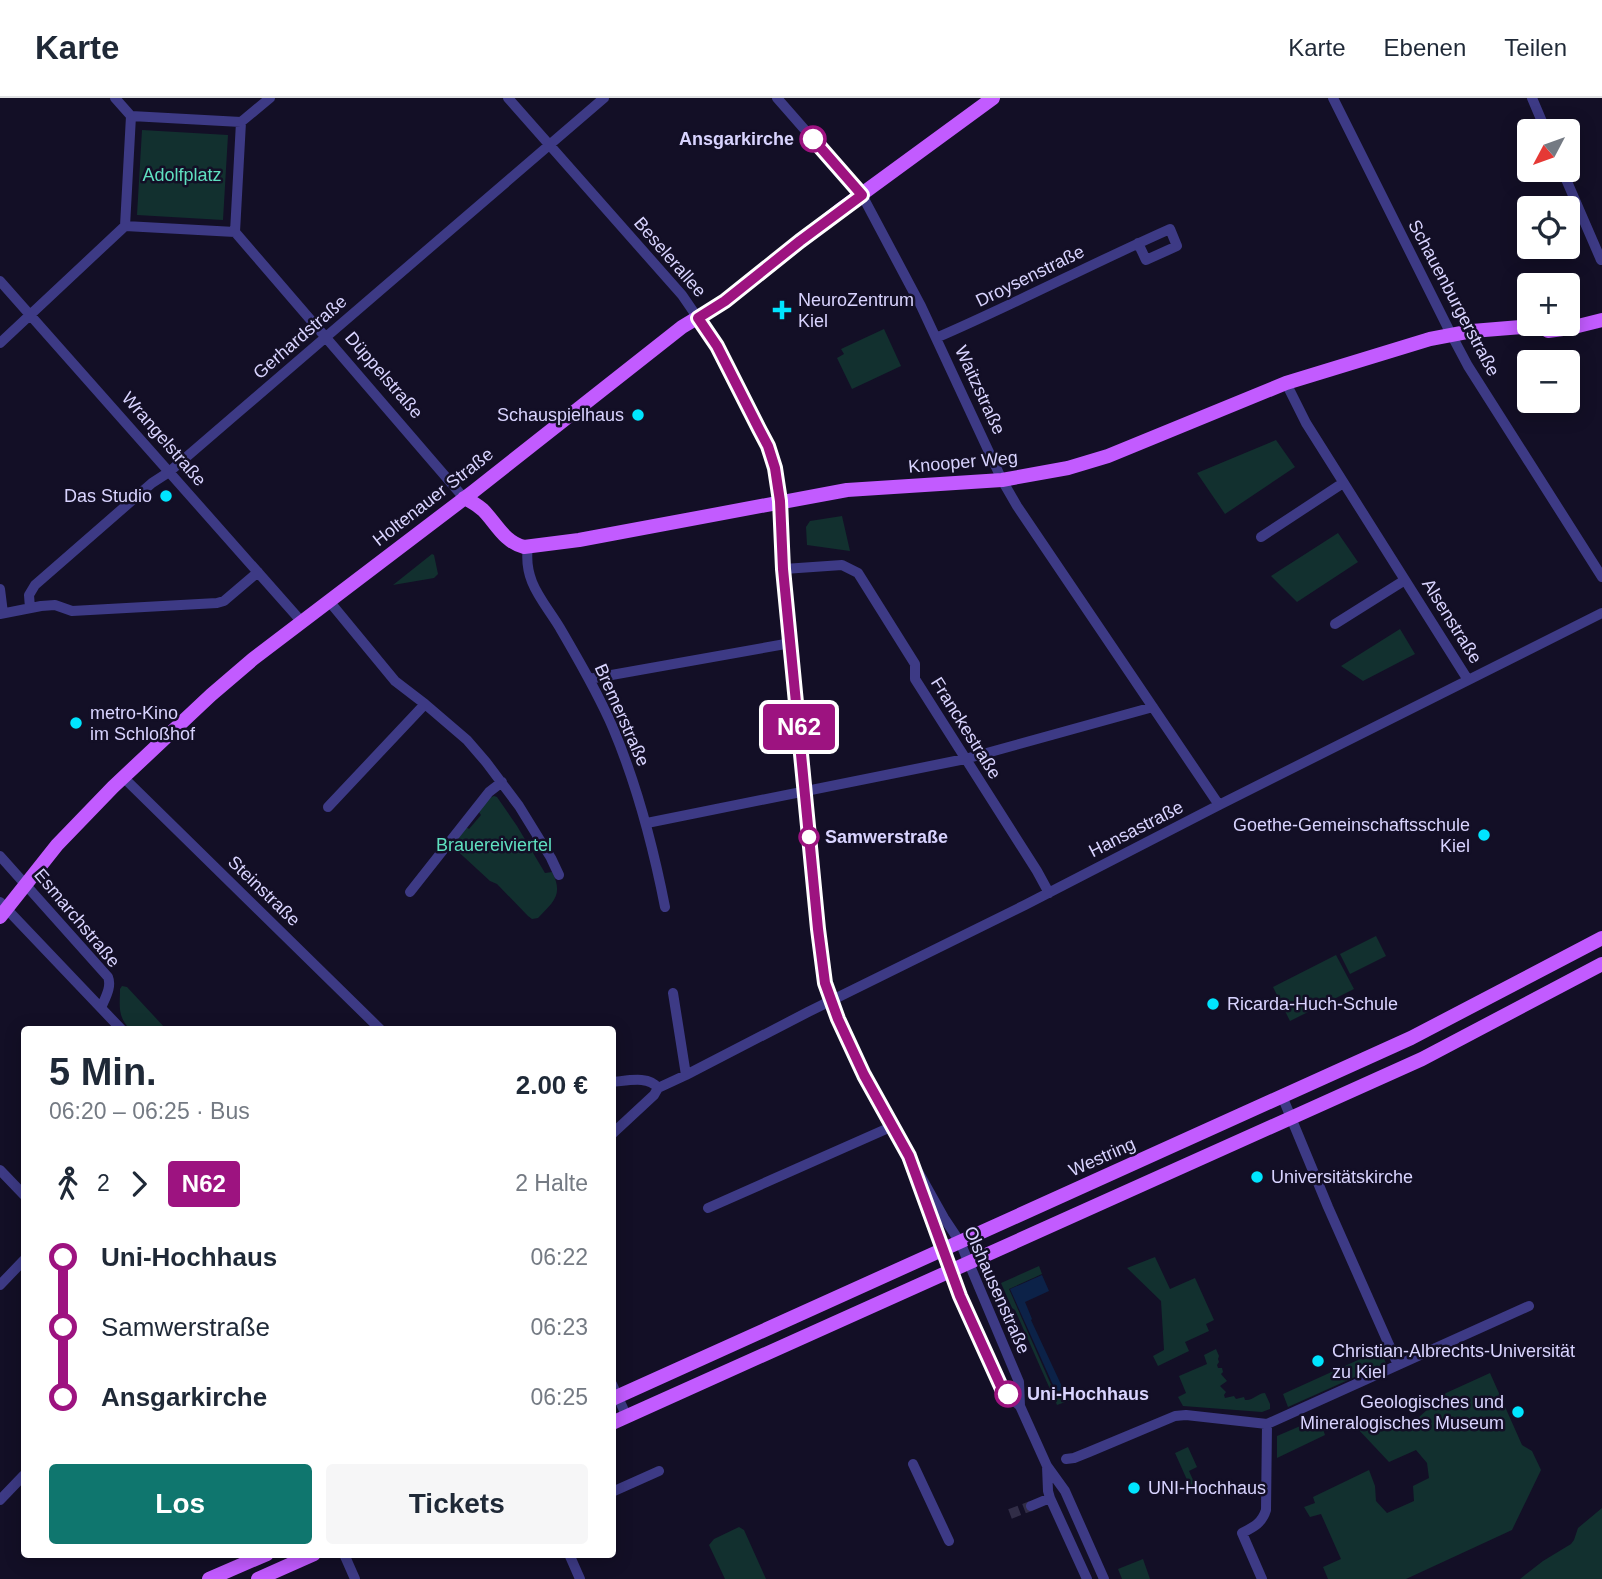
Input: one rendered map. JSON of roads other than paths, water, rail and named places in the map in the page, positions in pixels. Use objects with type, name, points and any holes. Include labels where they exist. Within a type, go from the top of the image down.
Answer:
[{"type":"main road","name":"Holtenauer Straße","points":[[2,909],[57,845],[123,777],[211,695],[301,621],[682,327],[725,301],[800,241],[993,98]]},
{"type":"main road","points":[[1580,319],[1602,313]]},
{"type":"main road","name":"Knooper Weg","points":[[1454,338],[1570,328],[1602,320]]},
{"type":"main road","name":"Knooper Weg","points":[[517,543],[579,540],[846,490],[1002,480],[1068,468],[1108,456],[1286,383],[1398,350],[1412,351],[1472,331],[1517,327]]},
{"type":"main road","name":"Düppelstraße","points":[[469,494],[500,532],[517,543]]},
{"type":"main road","name":"Westring","points":[[616,1392],[733,1344],[1411,1038],[1602,937]]},
{"type":"main road","points":[[616,1421],[1422,1059],[1602,964]]},
{"type":"main road","points":[[209,1579],[258,1558]]},
{"type":"main road","points":[[258,1579],[305,1558]]},
{"type":"street","points":[[0,343],[125,226],[131,116],[115,98]]},
{"type":"street","points":[[131,116],[241,122],[270,98]]},
{"type":"street","name":"Beselerallee","points":[[508,98],[682,295],[717,346],[768,446],[775,468],[780,501]]},
{"type":"street","name":"Gerhardstraße","points":[[30,608],[29,595],[35,586],[604,98]]},
{"type":"street","name":"Waitzstraße","points":[[777,98],[862,195],[894,252],[1002,480],[1017,506],[1219,805]]},
{"type":"street","name":"Schauenburgerstraße","points":[[1333,98],[1454,338],[1488,399],[1602,577]]},
{"type":"street","points":[[1532,98],[1541,119]]},
{"type":"street","points":[[125,226],[235,232],[241,122]]},
{"type":"street","points":[[1567,182],[1601,260]]},
{"type":"street","name":"Düppelstraße","points":[[235,232],[326,338],[469,494]]},
{"type":"street","name":"Droysenstraße","points":[[936,338],[975,322],[1138,243]]},
{"type":"street","name":"Wrangelstraße","points":[[0,281],[301,621]]},
{"type":"street","name":"Alsenstraße","points":[[1286,383],[1306,423],[1468,680]]},
{"type":"street","points":[[1261,537],[1343,483]]},
{"type":"street","name":"Olshausenstraße","points":[[780,501],[783,569],[825,983],[864,1075],[960,1242],[1019,1381],[1020,1406],[1047,1466],[1065,1491],[1104,1579]]},
{"type":"street","name":"Bremerstraße","points":[[517,543],[527,563],[530,580],[589,678],[613,727],[647,823],[665,907]]},
{"type":"street","name":"Franckestraße","points":[[783,569],[842,565],[858,573],[915,664],[915,679],[1049,893]]},
{"type":"street","points":[[0,589],[1,614],[55,605],[72,611],[217,603],[224,601],[258,572]]},
{"type":"street","name":"Alsenstraße","points":[[1335,624],[1405,580]]},
{"type":"street","points":[[329,601],[394,681],[467,740],[519,806],[559,875]]},
{"type":"street","name":"Hansastraße","points":[[658,1088],[1602,613]]},
{"type":"street","points":[[589,678],[791,643]]},
{"type":"street","points":[[328,807],[425,704]]},
{"type":"street","points":[[647,823],[965,759],[1153,708]]},
{"type":"street","name":"Steinstraße","points":[[123,777],[377,1026]]},
{"type":"street","points":[[410,892],[489,792],[502,782]]},
{"type":"street","name":"Esmarchstraße","points":[[0,856],[110,980],[101,1008]]},
{"type":"street","points":[[2,909],[118,1026]]},
{"type":"street","points":[[673,993],[686,1076]]},
{"type":"street","points":[[616,1082],[647,1080],[658,1088],[616,1130]]},
{"type":"street","points":[[1282,1096],[1398,1365]]},
{"type":"street","points":[[708,1208],[893,1126]]},
{"type":"street","name":"Olshausenstraße","points":[[909,1156],[960,1296],[1003,1391],[1020,1406]]},
{"type":"street","points":[[0,1170],[21,1192]]},
{"type":"street","points":[[0,1285],[21,1263]]},
{"type":"street","points":[[1047,1466],[1074,1458],[1175,1416],[1267,1424],[1529,1306]]},
{"type":"street","points":[[733,1344],[743,1365]]},
{"type":"street","points":[[616,1397],[627,1417]]},
{"type":"street","points":[[1262,1579],[1242,1533],[1263,1519],[1266,1510],[1267,1424]]},
{"type":"street","points":[[913,1464],[949,1541]]},
{"type":"street","name":"Olshausenstraße","points":[[1047,1466],[1050,1498],[1087,1579]]},
{"type":"street","points":[[616,1490],[659,1471]]},
{"type":"street","points":[[0,1500],[21,1478]]},
{"type":"street","points":[[1031,1506],[1050,1498]]},
{"type":"street","points":[[346,1558],[355,1579]]},
{"type":"street","points":[[571,1558],[580,1579]]},
{"type":"water","points":[[1042,1275],[1049,1291],[1025,1302],[1065,1393],[1058,1396],[1010,1289]]},
{"type":"tunnel","points":[[1010,1514],[1031,1506]]},
{"type":"place","name":"Ansgarkirche","points":[[813,139]]},
{"type":"place","name":"NeuroZentrum Kiel","points":[[782,310]]},
{"type":"place","name":"Schauspielhaus","points":[[638,415]]},
{"type":"place","name":"Das Studio","points":[[166,496]]},
{"type":"place","name":"metro-Kino im Schloßhof","points":[[76,723]]},
{"type":"place","name":"Goethe-Gemeinschaftsschule Kiel","points":[[1484,835]]},
{"type":"place","name":"Samwerstraße","points":[[809,837]]},
{"type":"place","name":"Ricarda-Huch-Schule","points":[[1213,1004]]},
{"type":"place","name":"Universitätskirche","points":[[1257,1177]]},
{"type":"place","name":"Christian-Albrechts-Universität zu Kiel","points":[[1318,1361]]},
{"type":"place","name":"Uni-Hochhaus","points":[[1008,1394]]},
{"type":"place","name":"Geologisches und Mineralogisches Museum","points":[[1518,1412]]},
{"type":"place","name":"UNI-Hochhaus","points":[[1134,1488]]},
{"type":"park label","name":"Adolfplatz","points":[[182,175]]},
{"type":"park label","name":"Brauereiviertel","points":[[494,845]]}]
